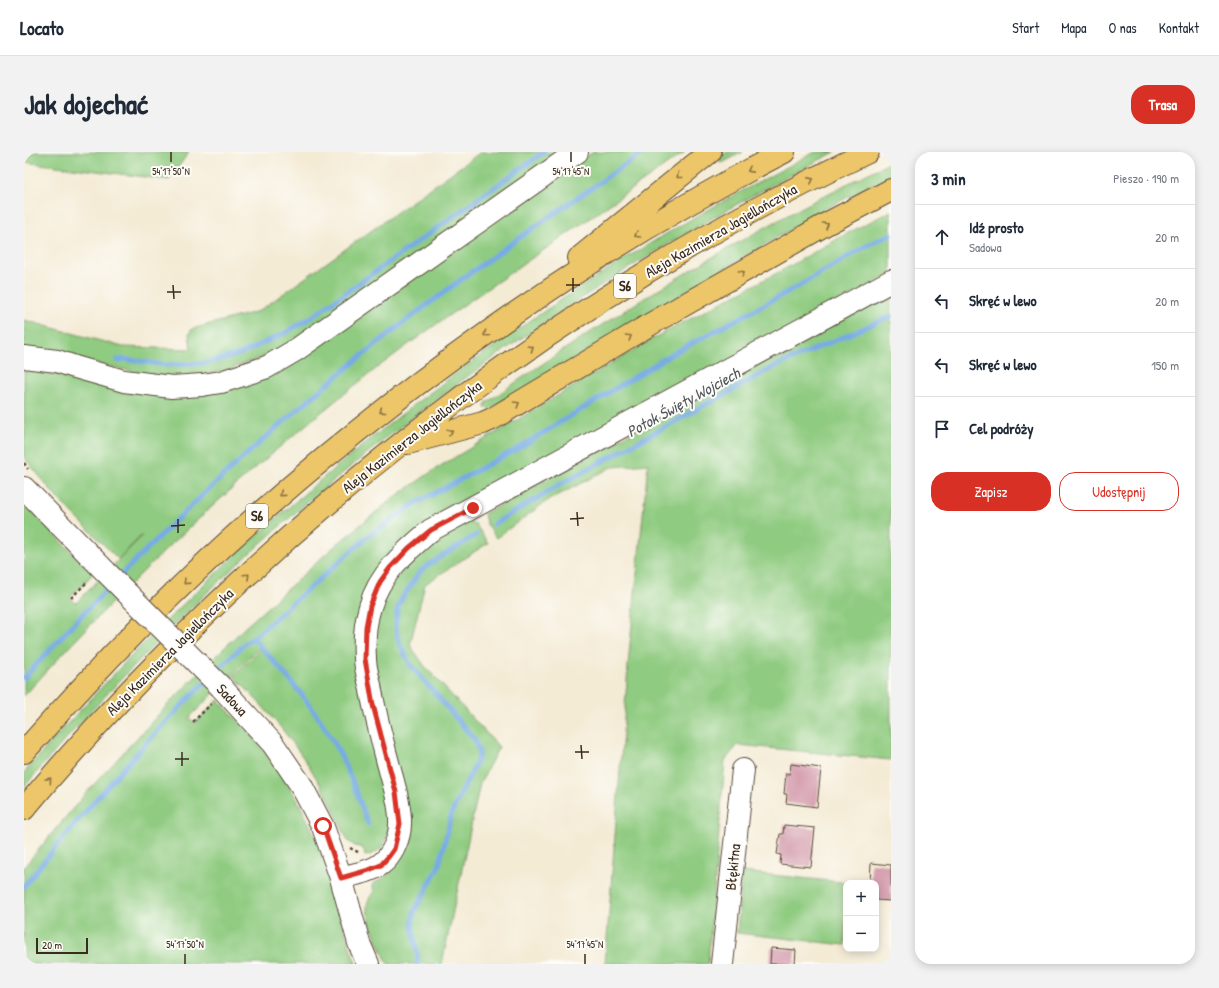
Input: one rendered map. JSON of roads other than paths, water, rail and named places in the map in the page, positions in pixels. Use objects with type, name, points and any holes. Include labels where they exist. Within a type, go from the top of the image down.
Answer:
[{"type":"highway","points":[[518,312],[593,245],[710,152]]},
{"type":"highway","name":"S6","points":[[24,752],[58,713],[172,595],[249,522],[381,412],[451,358],[628,240],[737,177],[784,152]]},
{"type":"highway","name":"Aleja Kazimierza Jagiellończyka","points":[[24,809],[103,719],[157,662],[207,614],[298,529],[350,484],[445,410],[532,347],[642,276],[708,236],[781,196],[868,152]]},
{"type":"highway","points":[[399,446],[488,421],[649,325],[828,223],[891,190]]},
{"type":"street","points":[[24,357],[57,361],[124,381],[172,387],[221,382],[266,367],[296,350],[577,152]]},
{"type":"street","points":[[341,878],[381,865],[394,849],[400,824],[396,792],[373,705],[365,659],[366,627],[370,606],[380,582],[390,568],[409,548],[431,530],[891,281]]},
{"type":"street","name":"Sadowa","points":[[24,488],[99,575],[217,694],[273,744],[302,785],[323,826],[341,878],[359,943],[367,962]]},
{"type":"street","name":"Błękitna","points":[[722,964],[743,770]]},
{"type":"waterway","points":[[117,360],[120,361],[122,359],[167,365],[206,363],[240,354],[285,333],[313,316],[544,152]]},
{"type":"waterway","points":[[119,577],[240,460],[271,432],[368,351],[469,274],[644,152]]},
{"type":"waterway","points":[[214,674],[245,643],[253,638],[366,538],[413,505],[515,450],[672,354],[799,286],[866,246],[891,234]]},
{"type":"waterway","name":"Potok Święty Wojciech","points":[[494,524],[561,484],[776,366],[891,316]]},
{"type":"waterway","name":"Potok Święty Wojciech","points":[[417,964],[418,958],[412,925],[414,912],[439,866],[452,812],[478,759],[479,752],[475,740],[409,663],[396,631],[396,617],[398,606],[419,573],[428,565],[476,535]]},
{"type":"waterway","points":[[24,678],[112,584]]},
{"type":"waterway","points":[[253,638],[303,696],[321,721],[346,767],[368,824]]},
{"type":"waterway","points":[[24,886],[112,781],[158,730],[206,681]]}]
